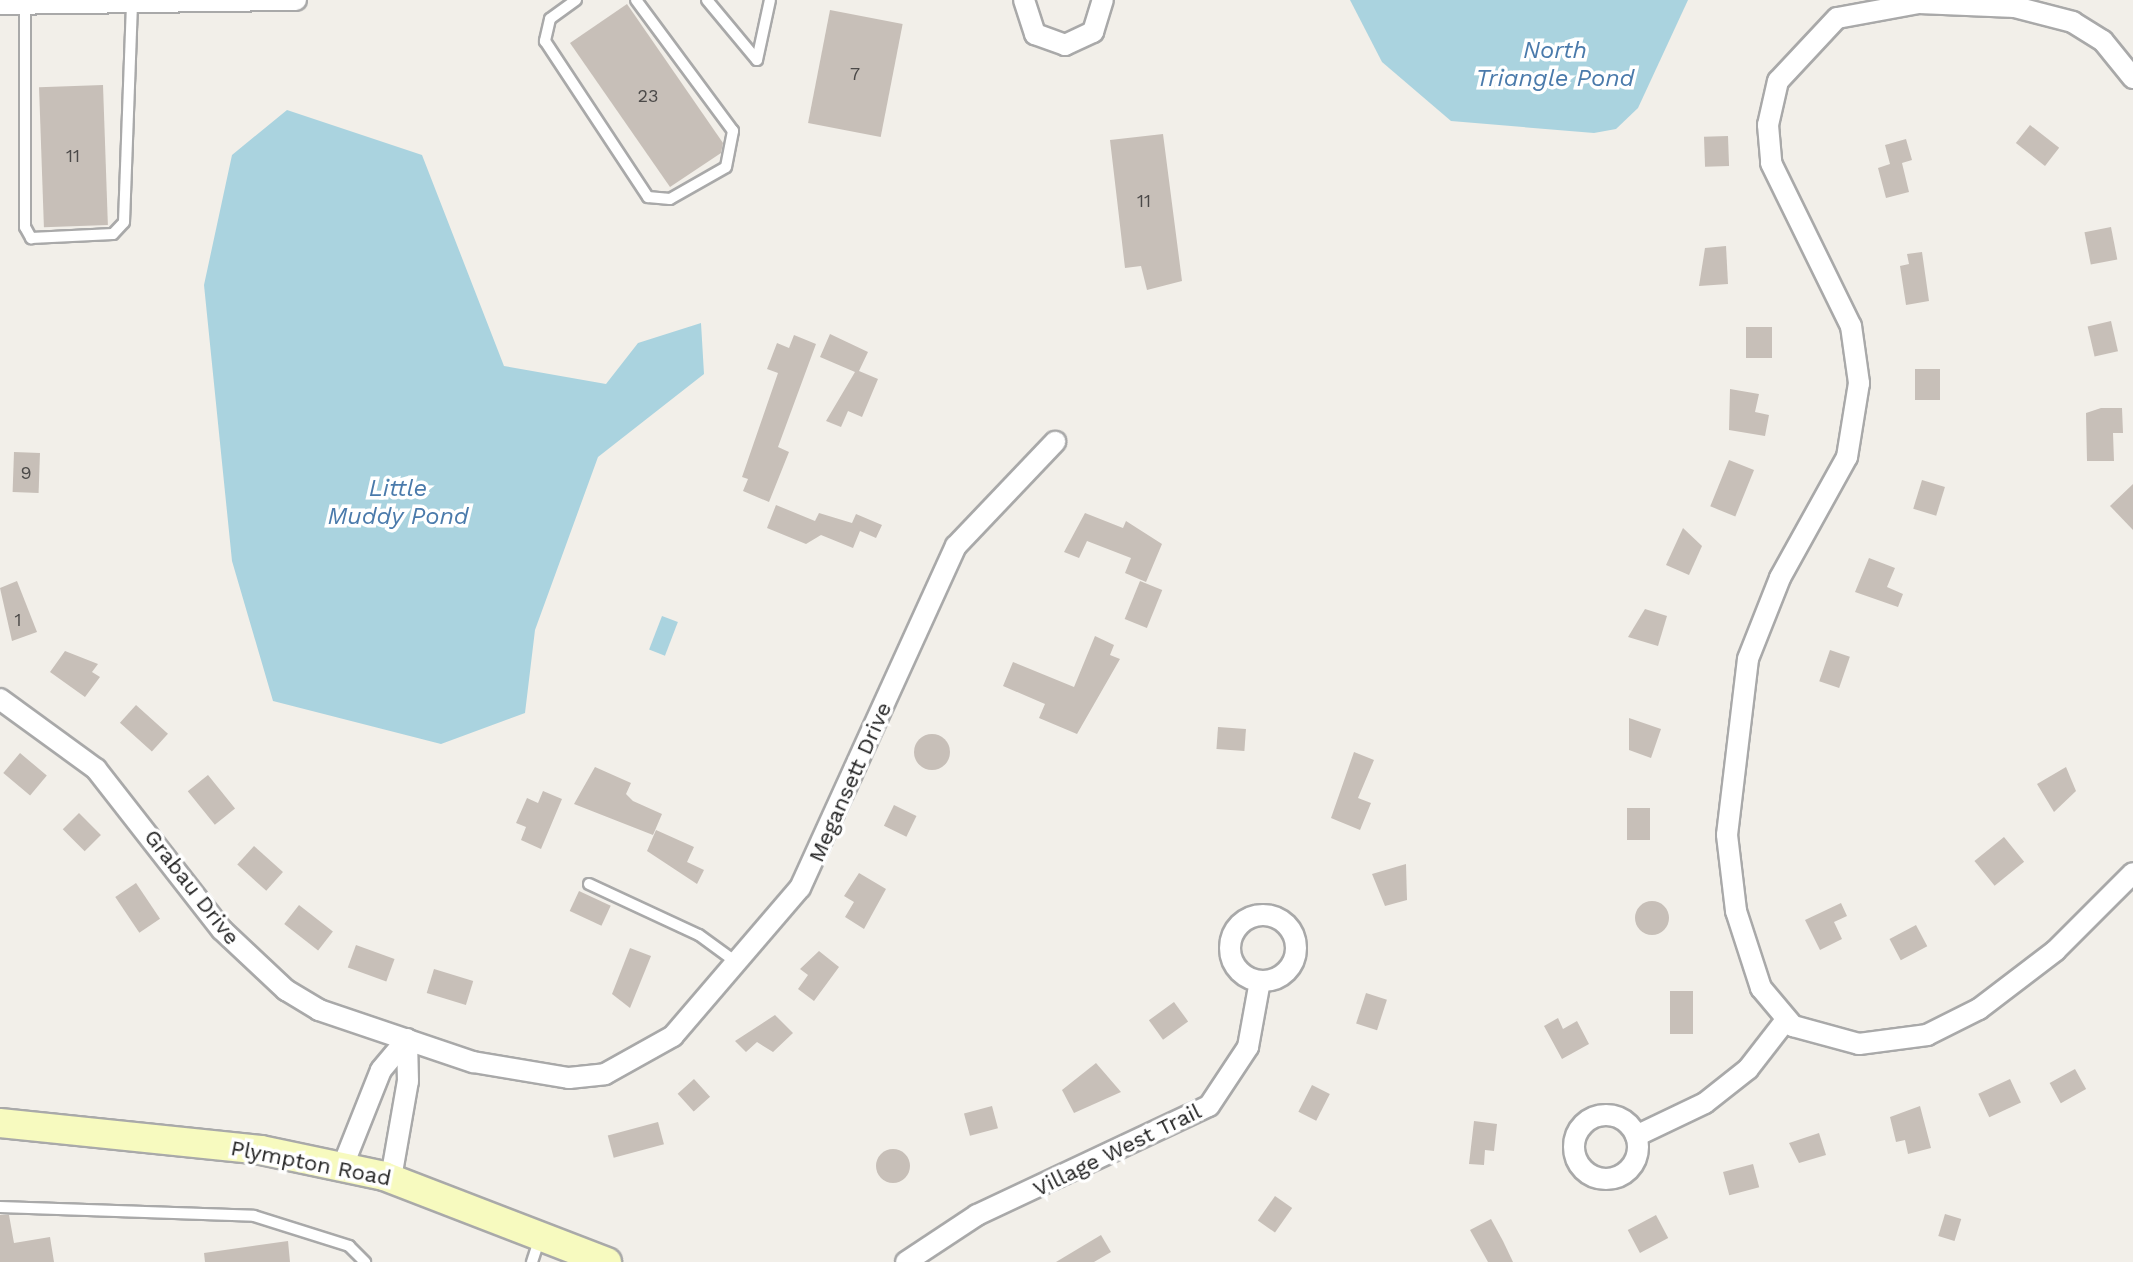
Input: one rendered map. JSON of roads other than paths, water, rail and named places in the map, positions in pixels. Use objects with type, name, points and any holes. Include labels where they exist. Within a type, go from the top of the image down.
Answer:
[{"type":"main road","name":"Plympton Road","points":[[0,1123],[261,1150],[391,1178],[541,1232],[571,1255],[607,1262]]},
{"type":"street","points":[[0,4],[132,5],[296,0]]},
{"type":"street","points":[[1024,0],[1035,34],[1065,45],[1093,32],[1103,0]]},
{"type":"street","points":[[2133,78],[2103,41],[2064,19],[2015,7],[1919,3],[1855,11],[1823,27],[1791,60],[1773,95],[1771,163],[1851,326],[1859,383],[1847,457],[1764,614],[1737,708],[1728,811],[1732,886],[1750,964],[1786,1020],[1813,1037],[1859,1044],[1941,1029],[2030,973],[2133,873]]},
{"type":"street","name":"Megansett Drive","points":[[407,1039],[516,1070],[605,1074],[673,1036],[738,964],[815,864],[956,546],[1055,442]]},
{"type":"street","name":"Grabau Drive","points":[[0,699],[96,769],[222,930],[286,990],[319,1010],[407,1039]]},
{"type":"street","name":"Village West Trail","points":[[906,1262],[977,1215],[1209,1106],[1248,1047],[1260,981]]},
{"type":"street","points":[[1636,1136],[1705,1103],[1748,1069],[1786,1020]]},
{"type":"street","points":[[342,1168],[381,1070],[407,1039]]},
{"type":"street","points":[[391,1178],[408,1081],[407,1039]]},
{"type":"lane","points":[[576,0],[550,19],[545,41],[648,197],[670,199],[726,167],[733,131],[636,0]]},
{"type":"lane","points":[[707,0],[757,60],[770,0]]},
{"type":"lane","points":[[25,4],[25,227],[31,238],[113,234],[124,222],[132,5]]},
{"type":"lane","points":[[589,884],[699,935],[738,964]]},
{"type":"lane","points":[[0,1207],[254,1216],[349,1246],[365,1262]]},
{"type":"lane","points":[[532,1262],[541,1232]]},
{"type":"water","name":"North Triangle Pond","points":[[1350,0],[1688,0],[1638,108],[1616,129],[1594,133],[1451,121],[1382,62]]},
{"type":"water","name":"Little Muddy Pond","points":[[287,110],[422,155],[504,366],[606,384],[638,343],[701,323],[704,374],[598,457],[535,630],[525,713],[441,744],[273,701],[232,561],[204,285],[232,155]]},
{"type":"water","points":[[662,616],[678,622],[665,656],[649,650]]}]
